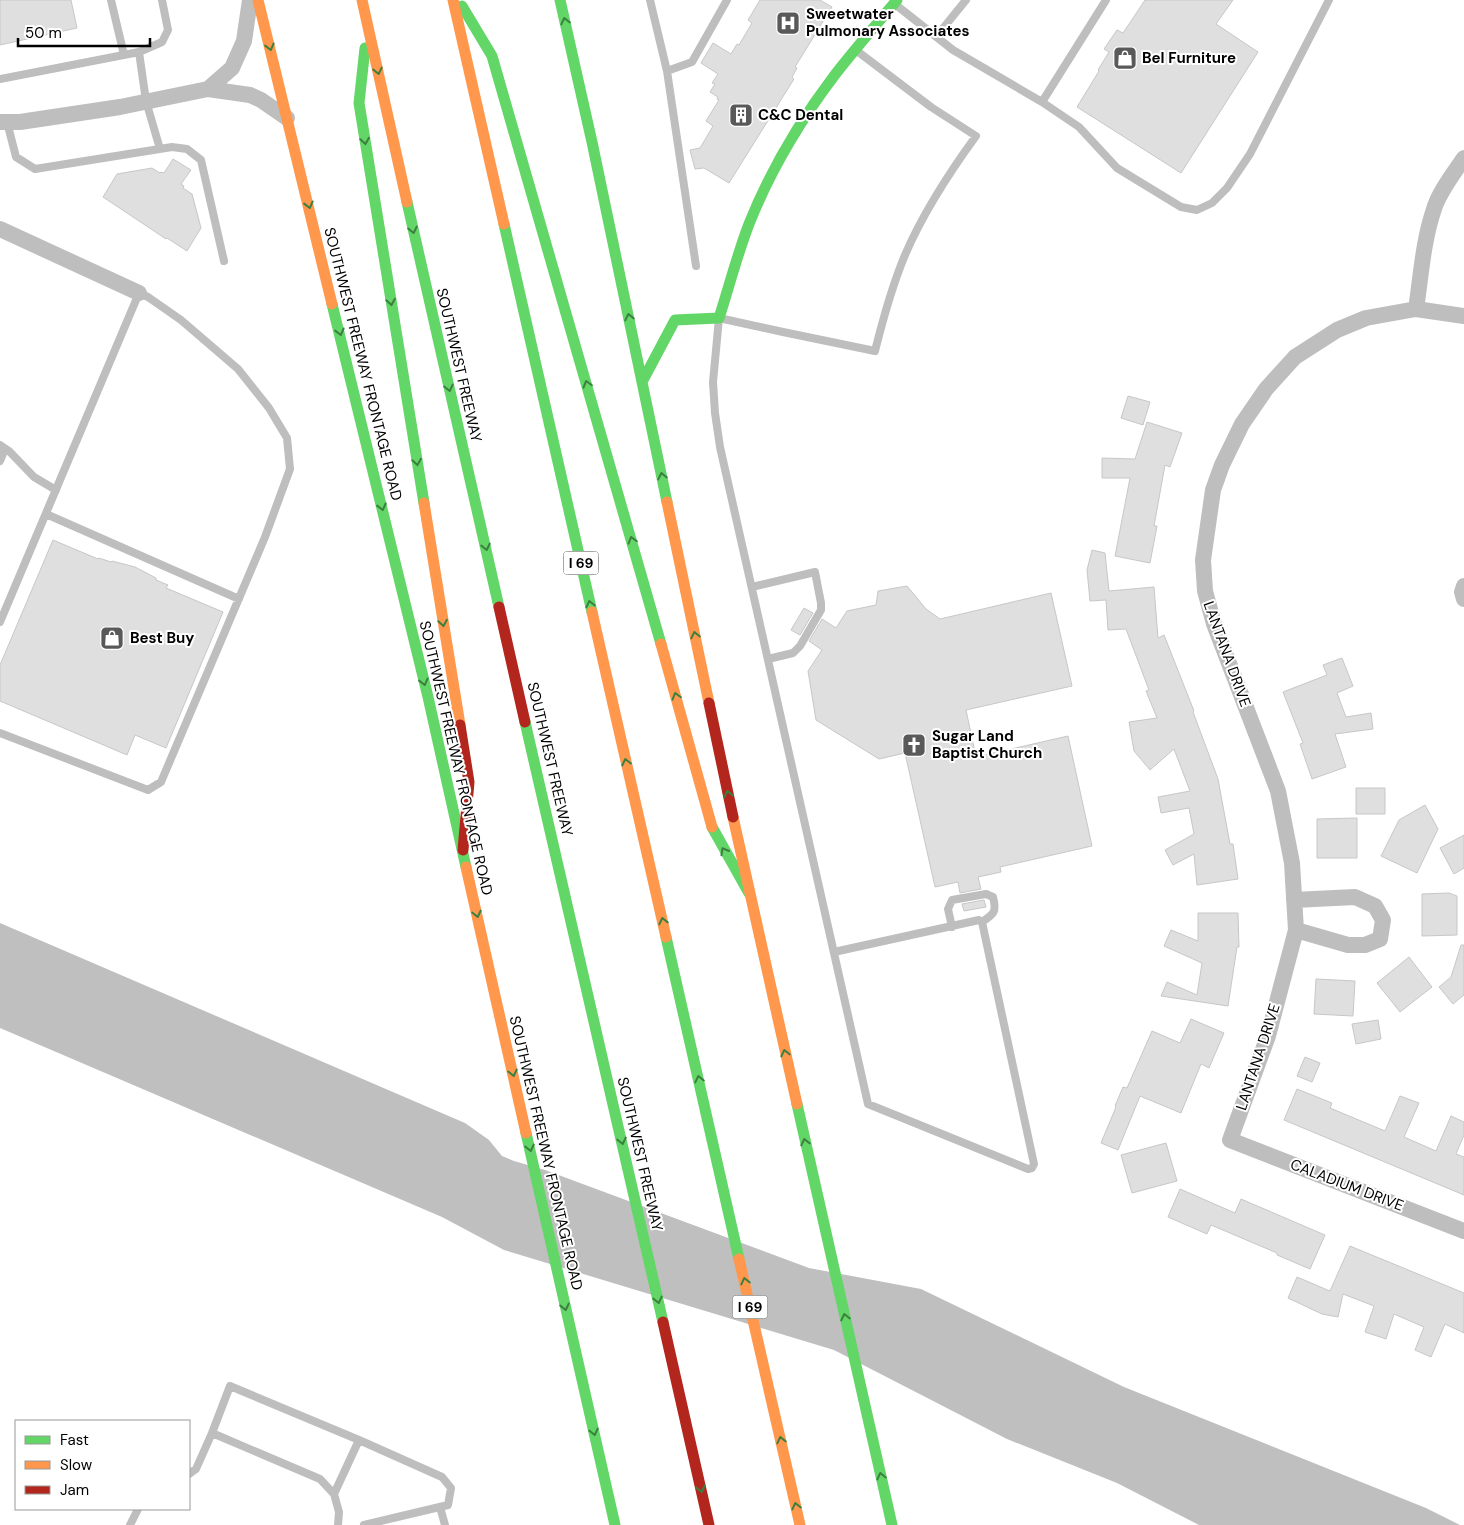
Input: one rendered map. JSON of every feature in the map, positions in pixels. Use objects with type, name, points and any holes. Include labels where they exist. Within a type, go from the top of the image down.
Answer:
[{"type":"main road","name":"SOUTHWEST FREEWAY FRONTAGE ROAD","points":[[258,0],[425,687],[615,1525]]},
{"type":"main road","name":"SOUTHWEST FREEWAY","points":[[362,0],[710,1525]]},
{"type":"main road","name":"I 69","points":[[453,0],[800,1525]]},
{"type":"main road","points":[[458,0],[492,56],[678,700],[713,830],[749,893]]},
{"type":"main road","points":[[560,0],[592,142],[749,893],[892,1524]]},
{"type":"main road","points":[[642,382],[675,320],[719,318],[741,245],[758,204],[780,161],[806,117],[834,76],[893,1]]},
{"type":"main road","points":[[368,24],[359,103],[469,782],[463,850]]},
{"type":"street","points":[[208,89],[232,68],[244,41],[250,0]]},
{"type":"street","points":[[4,122],[20,122],[208,89],[250,95],[261,100],[287,118]]},
{"type":"street","points":[[1416,309],[1425,244],[1434,207],[1464,158]]},
{"type":"street","points":[[0,229],[139,293]]},
{"type":"street","name":"LANTANA DRIVE","points":[[1230,1140],[1268,1036],[1296,930],[1292,863],[1278,791],[1214,624],[1205,591],[1202,560],[1213,490],[1222,465],[1242,424],[1266,389],[1295,357],[1337,330],[1366,318],[1416,309],[1464,316]]},
{"type":"street","points":[[1464,586],[1462,592],[1464,599]]},
{"type":"street","points":[[1294,900],[1356,897],[1375,906],[1383,920],[1380,939],[1365,945],[1348,945],[1296,930]]},
{"type":"street","name":"CALADIUM DRIVE","points":[[1230,1140],[1464,1231]]},
{"type":"lane","points":[[111,0],[124,55]]},
{"type":"lane","points":[[0,78],[139,52],[162,42],[168,30],[162,0]]},
{"type":"lane","points":[[650,0],[667,71],[696,266]]},
{"type":"lane","points":[[667,71],[692,62],[727,0]]},
{"type":"lane","points":[[936,37],[966,0]]},
{"type":"lane","points":[[1042,102],[1106,0]]},
{"type":"lane","points":[[893,1],[953,50],[1042,102],[1079,127],[1118,168],[1181,207],[1198,210],[1212,203],[1227,188],[1250,154],[1329,0]]},
{"type":"lane","points":[[856,50],[931,107],[976,136],[924,216],[905,256],[890,296],[875,351],[719,318],[713,382],[720,447],[868,1104],[1028,1169],[1032,1168],[1034,1164],[982,922]]},
{"type":"lane","points":[[139,52],[146,101],[160,149]]},
{"type":"lane","points":[[4,122],[16,157],[35,169],[172,147],[187,149],[200,160],[224,261]]},
{"type":"lane","points":[[0,622],[139,293],[148,297],[181,320],[238,369],[269,408],[287,438],[290,469],[265,537],[161,782],[148,790],[0,733]]},
{"type":"lane","points":[[3,447],[34,477],[56,490]]},
{"type":"lane","points":[[0,461],[3,447]]},
{"type":"lane","points":[[46,514],[239,599]]},
{"type":"lane","points":[[752,587],[815,572],[821,610],[800,646],[793,653],[768,659]]},
{"type":"lane","points":[[834,952],[952,926],[979,920],[982,922],[993,915],[996,906],[993,897],[986,894],[952,900],[948,909],[952,926]]},
{"type":"lane","points":[[190,1473],[196,1468],[230,1386],[442,1477],[451,1488],[448,1505],[364,1525]]},
{"type":"lane","points":[[212,1433],[320,1479],[334,1494],[339,1512],[338,1525]]},
{"type":"lane","points":[[334,1494],[359,1440]]},
{"type":"lane","points":[[440,1507],[445,1525]]},
{"type":"lane","points":[[130,1525],[138,1510]]},
{"type":"shaded area","points":[[0,923],[465,1123],[489,1140],[502,1156],[514,1161],[545,1170],[809,1268],[921,1289],[1124,1387],[1426,1508],[1460,1525],[1199,1525],[1117,1483],[1007,1439],[834,1350],[504,1250],[442,1217],[0,1028]]},
{"type":"building","points":[[0,0],[71,0],[77,28],[0,45]]},
{"type":"building","name":"C&C Dental","points":[[760,0],[820,0],[832,7],[795,67],[797,68],[792,77],[794,79],[729,183],[704,168],[695,169],[690,150],[700,148],[713,126],[706,121],[719,100],[717,99],[718,97],[710,92],[715,84],[712,83],[718,74],[701,63],[713,43],[731,54],[737,44],[739,45],[752,23],[748,20]]},
{"type":"building","points":[[1145,0],[1233,0],[1216,24],[1258,52],[1181,173],[1077,107],[1109,52],[1104,49],[1117,30],[1123,33]]},
{"type":"building","points":[[173,159],[191,170],[181,184],[184,186],[183,188],[192,194],[201,228],[187,251],[103,197],[117,174],[152,168],[160,173],[164,173]]},
{"type":"building","points":[[1128,396],[1150,402],[1143,425],[1121,418]]},
{"type":"building","points":[[1147,422],[1182,433],[1170,467],[1165,465],[1154,526],[1157,526],[1150,563],[1115,556],[1130,478],[1102,478],[1102,458],[1135,459]]},
{"type":"building","name":"Best Buy","points":[[53,540],[98,559],[135,567],[168,585],[166,588],[223,612],[166,748],[135,735],[127,755],[0,701],[0,665]]},
{"type":"building","points":[[1092,550],[1105,553],[1109,591],[1154,587],[1158,638],[1164,635],[1218,779],[1230,844],[1233,844],[1238,879],[1197,885],[1194,854],[1173,865],[1165,850],[1194,834],[1189,808],[1161,813],[1158,797],[1190,791],[1174,749],[1150,770],[1134,751],[1129,722],[1157,718],[1146,691],[1149,690],[1126,629],[1108,630],[1106,600],[1090,601],[1087,570]]},
{"type":"building","name":"Sugar Land Baptist Church","points":[[907,586],[926,609],[940,619],[1051,593],[1072,686],[966,710],[976,757],[1068,736],[1092,846],[1000,867],[1001,872],[978,877],[981,889],[960,893],[958,882],[935,887],[905,753],[879,759],[816,720],[808,671],[822,650],[809,641],[822,619],[836,628],[847,611],[876,605],[878,591]]},
{"type":"building","points":[[804,608],[813,613],[800,635],[791,630]]},
{"type":"building","points":[[1342,658],[1353,686],[1337,693],[1346,717],[1371,713],[1373,729],[1335,734],[1346,767],[1312,779],[1300,744],[1303,743],[1283,692],[1327,675],[1323,665]]},
{"type":"building","points":[[1356,788],[1385,788],[1385,814],[1356,814]]},
{"type":"building","points":[[1425,805],[1438,829],[1417,873],[1381,856],[1399,820]]},
{"type":"building","points":[[1357,818],[1357,858],[1317,858],[1317,819]]},
{"type":"building","points":[[1464,835],[1464,868],[1454,874],[1440,848]]},
{"type":"building","points":[[1449,893],[1457,896],[1457,935],[1422,936],[1422,894]]},
{"type":"building","points":[[984,900],[986,907],[964,911],[962,904]]},
{"type":"building","points":[[1198,913],[1238,913],[1239,947],[1237,947],[1228,1006],[1161,996],[1167,982],[1197,995],[1202,963],[1164,946],[1171,930],[1198,941]]},
{"type":"building","points":[[1461,945],[1464,945],[1464,995],[1453,1004],[1439,987],[1451,977]]},
{"type":"building","points":[[1409,957],[1432,987],[1400,1012],[1377,983]]},
{"type":"building","points":[[1316,979],[1355,981],[1353,1016],[1314,1014]]},
{"type":"building","points":[[1191,1019],[1224,1033],[1209,1068],[1201,1064],[1181,1113],[1140,1096],[1118,1150],[1101,1143],[1123,1087],[1127,1088],[1152,1031],[1180,1043]]},
{"type":"building","points":[[1378,1020],[1381,1039],[1356,1044],[1352,1024]]},
{"type":"building","points":[[1305,1057],[1320,1063],[1312,1082],[1297,1076]]},
{"type":"building","points":[[1297,1089],[1332,1103],[1330,1108],[1385,1131],[1400,1096],[1419,1103],[1404,1137],[1436,1151],[1451,1116],[1464,1122],[1464,1135],[1456,1154],[1464,1157],[1464,1195],[1284,1120]]},
{"type":"building","points":[[1166,1143],[1177,1181],[1132,1193],[1121,1155]]},
{"type":"building","points":[[1180,1189],[1235,1213],[1241,1199],[1325,1235],[1310,1269],[1211,1225],[1207,1234],[1168,1217]]},
{"type":"building","points":[[1350,1246],[1464,1293],[1464,1333],[1445,1324],[1431,1357],[1415,1350],[1424,1327],[1394,1314],[1386,1339],[1365,1332],[1374,1306],[1343,1294],[1338,1317],[1322,1314],[1288,1298],[1297,1277],[1330,1291]]},
{"type":"traffic: fast","points":[[560,0],[592,142],[667,502]]},
{"type":"traffic: fast","points":[[642,382],[675,320],[719,318],[749,224],[776,166],[809,111],[834,76],[897,0]]},
{"type":"traffic: fast","points":[[462,6],[492,56],[661,644]]},
{"type":"traffic: fast","points":[[365,48],[359,103],[424,503]]},
{"type":"traffic: fast","points":[[407,202],[499,607]]},
{"type":"traffic: fast","points":[[504,224],[592,612]]},
{"type":"traffic: fast","points":[[332,304],[428,697],[466,867]]},
{"type":"traffic: fast","points":[[525,722],[663,1322]]},
{"type":"traffic: fast","points":[[712,827],[749,893]]},
{"type":"traffic: fast","points":[[666,937],[739,1259]]},
{"type":"traffic: fast","points":[[797,1104],[892,1525]]},
{"type":"traffic: fast","points":[[526,1133],[615,1525]]},
{"type":"traffic: slow","points":[[258,0],[332,304]]},
{"type":"traffic: slow","points":[[362,0],[407,202]]},
{"type":"traffic: slow","points":[[453,0],[504,224]]},
{"type":"traffic: slow","points":[[667,502],[709,703]]},
{"type":"traffic: slow","points":[[424,503],[460,725]]},
{"type":"traffic: slow","points":[[592,612],[666,937]]},
{"type":"traffic: slow","points":[[661,644],[712,827]]},
{"type":"traffic: slow","points":[[733,817],[797,1104]]},
{"type":"traffic: slow","points":[[466,867],[526,1133]]},
{"type":"traffic: slow","points":[[739,1259],[800,1525]]},
{"type":"traffic: jam","points":[[499,607],[525,722]]},
{"type":"traffic: jam","points":[[709,703],[733,817]]},
{"type":"traffic: jam","points":[[460,725],[469,782],[463,850]]},
{"type":"traffic: jam","points":[[663,1322],[709,1525]]},
{"type":"place","name":"Sweetwater Pulmonary Associates","points":[[788,23]]},
{"type":"place","name":"Bel Furniture","points":[[1125,58]]},
{"type":"place","name":"C&C Dental","points":[[741,115]]},
{"type":"place","name":"Best Buy","points":[[112,638]]},
{"type":"place","name":"Sugar Land Baptist Church","points":[[914,745]]}]
